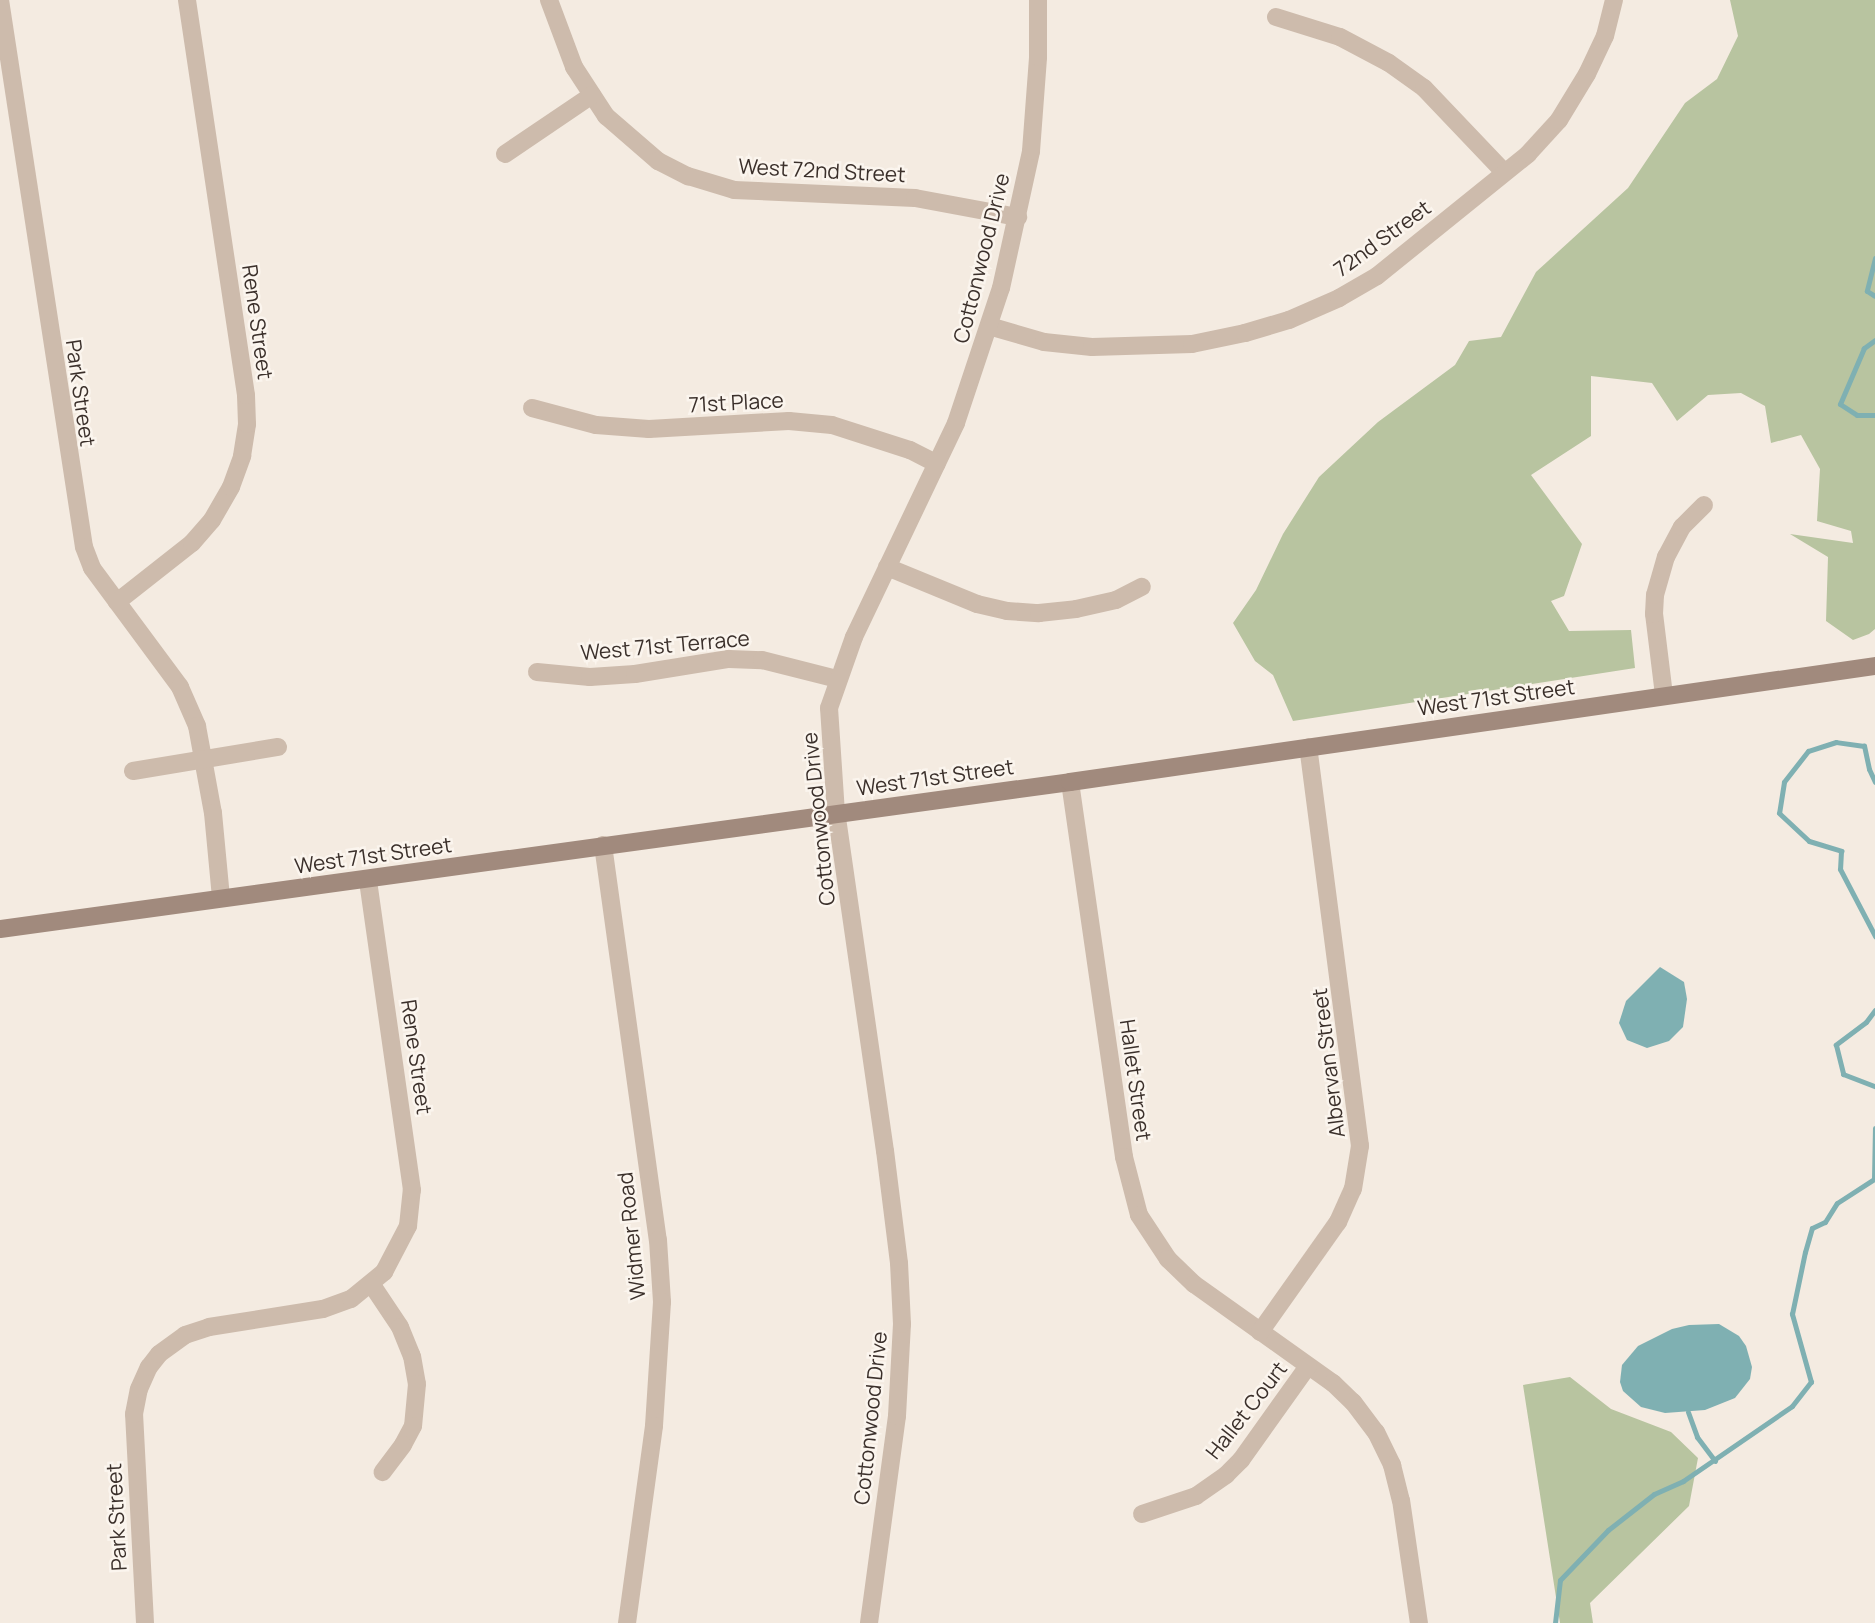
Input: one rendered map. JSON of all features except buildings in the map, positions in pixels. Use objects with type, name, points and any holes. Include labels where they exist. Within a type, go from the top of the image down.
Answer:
[{"type":"street","name":"Park Street","points":[[0,0],[83,547],[92,568],[180,687],[197,726],[213,813],[220,898]]},
{"type":"street","name":"Rene Street","points":[[117,602],[192,542],[212,520],[231,487],[242,456],[247,424],[244,381],[187,0]]},
{"type":"street","name":"West 72nd Street","points":[[549,0],[574,67],[606,116],[658,161],[688,176],[734,190],[915,198],[1018,217]]},
{"type":"street","name":"Cottonwood Drive","points":[[869,1623],[897,1416],[902,1324],[899,1262],[885,1151],[836,813],[829,708],[837,679],[956,423],[989,326],[1018,217],[1031,150],[1038,57],[1038,0]]},
{"type":"street","name":"72nd Street","points":[[989,326],[1044,342],[1092,347],[1192,344],[1245,333],[1301,314],[1377,276],[1528,154],[1559,120],[1587,74],[1605,36],[1614,0]]},
{"type":"street","points":[[1276,17],[1340,37],[1389,63],[1424,88],[1504,173]]},
{"type":"street","points":[[505,154],[592,95]]},
{"type":"street","name":"71st Place","points":[[532,408],[596,425],[649,429],[789,421],[832,425],[910,450],[937,464]]},
{"type":"street","points":[[1664,695],[1654,614],[1655,595],[1666,557],[1682,527],[1704,505]]},
{"type":"street","points":[[887,568],[976,604],[1007,611],[1039,613],[1076,609],[1116,600],[1142,587]]},
{"type":"street","name":"West 71st Terrace","points":[[537,672],[612,676],[675,670],[729,659],[761,660],[837,679]]},
{"type":"street","name":"West 71st Street","points":[[0,929],[1070,782],[1875,666]]},
{"type":"street","points":[[133,771],[278,747]]},
{"type":"street","name":"Albervan Street","points":[[1260,1332],[1338,1222],[1353,1189],[1360,1146],[1308,747]]},
{"type":"street","name":"Hallet Street","points":[[1070,782],[1124,1157],[1133,1198],[1147,1230],[1168,1259],[1194,1284],[1260,1332]]},
{"type":"street","name":"Widmer Road","points":[[603,845],[658,1240],[662,1302],[654,1426],[627,1623]]},
{"type":"street","name":"Rene Street","points":[[368,879],[412,1190],[408,1226],[402,1242],[384,1272],[372,1285]]},
{"type":"street","name":"Park Street","points":[[145,1623],[135,1409],[139,1389],[154,1361],[185,1335],[209,1327],[323,1309],[351,1299],[372,1285]]},
{"type":"street","points":[[372,1285],[400,1327],[412,1356],[417,1384],[413,1426],[403,1446],[383,1472]]},
{"type":"street","points":[[1260,1332],[1353,1402],[1376,1432],[1388,1457],[1401,1500],[1419,1623]]},
{"type":"street","name":"Hallet Court","points":[[1142,1514],[1196,1496],[1226,1475],[1241,1460],[1308,1366]]},
{"type":"green space","points":[[1730,0],[1875,0],[1875,629],[1853,640],[1826,621],[1828,557],[1790,534],[1853,543],[1851,531],[1817,521],[1820,469],[1801,435],[1771,443],[1765,406],[1741,393],[1708,395],[1677,421],[1652,383],[1591,376],[1591,436],[1531,475],[1582,544],[1564,596],[1551,601],[1569,631],[1631,630],[1635,668],[1293,721],[1273,675],[1255,661],[1233,623],[1256,590],[1283,534],[1319,477],[1378,422],[1455,365],[1469,341],[1501,337],[1536,272],[1628,188],[1685,103],[1717,79],[1738,36]]},
{"type":"green space","points":[[1570,1377],[1611,1409],[1671,1432],[1698,1458],[1689,1506],[1590,1603],[1593,1623],[1560,1623],[1523,1385]]},
{"type":"water","points":[[1660,967],[1684,982],[1687,999],[1683,1027],[1669,1041],[1647,1048],[1627,1040],[1619,1023],[1626,1001]]},
{"type":"water","points":[[1719,1324],[1739,1336],[1746,1346],[1752,1367],[1750,1379],[1735,1398],[1705,1410],[1665,1413],[1641,1407],[1623,1391],[1620,1382],[1622,1365],[1638,1346],[1672,1329],[1689,1325]]},
{"type":"waterway","points":[[1875,258],[1867,291],[1875,296]]},
{"type":"waterway","points":[[1875,340],[1864,348],[1840,404],[1857,415],[1875,415]]},
{"type":"waterway","points":[[1875,782],[1864,746],[1836,742],[1808,751],[1784,782],[1779,813],[1809,841],[1841,851],[1840,869],[1875,936]]},
{"type":"waterway","points":[[1875,1010],[1866,1022],[1836,1045],[1843,1074],[1875,1086]]},
{"type":"waterway","points":[[1555,1623],[1560,1580],[1608,1530],[1654,1494],[1683,1481],[1792,1406],[1811,1382],[1792,1314],[1805,1252],[1812,1228],[1825,1222],[1837,1203],[1874,1179],[1875,1128]]},
{"type":"waterway","points":[[1688,1412],[1697,1437],[1715,1461]]}]
